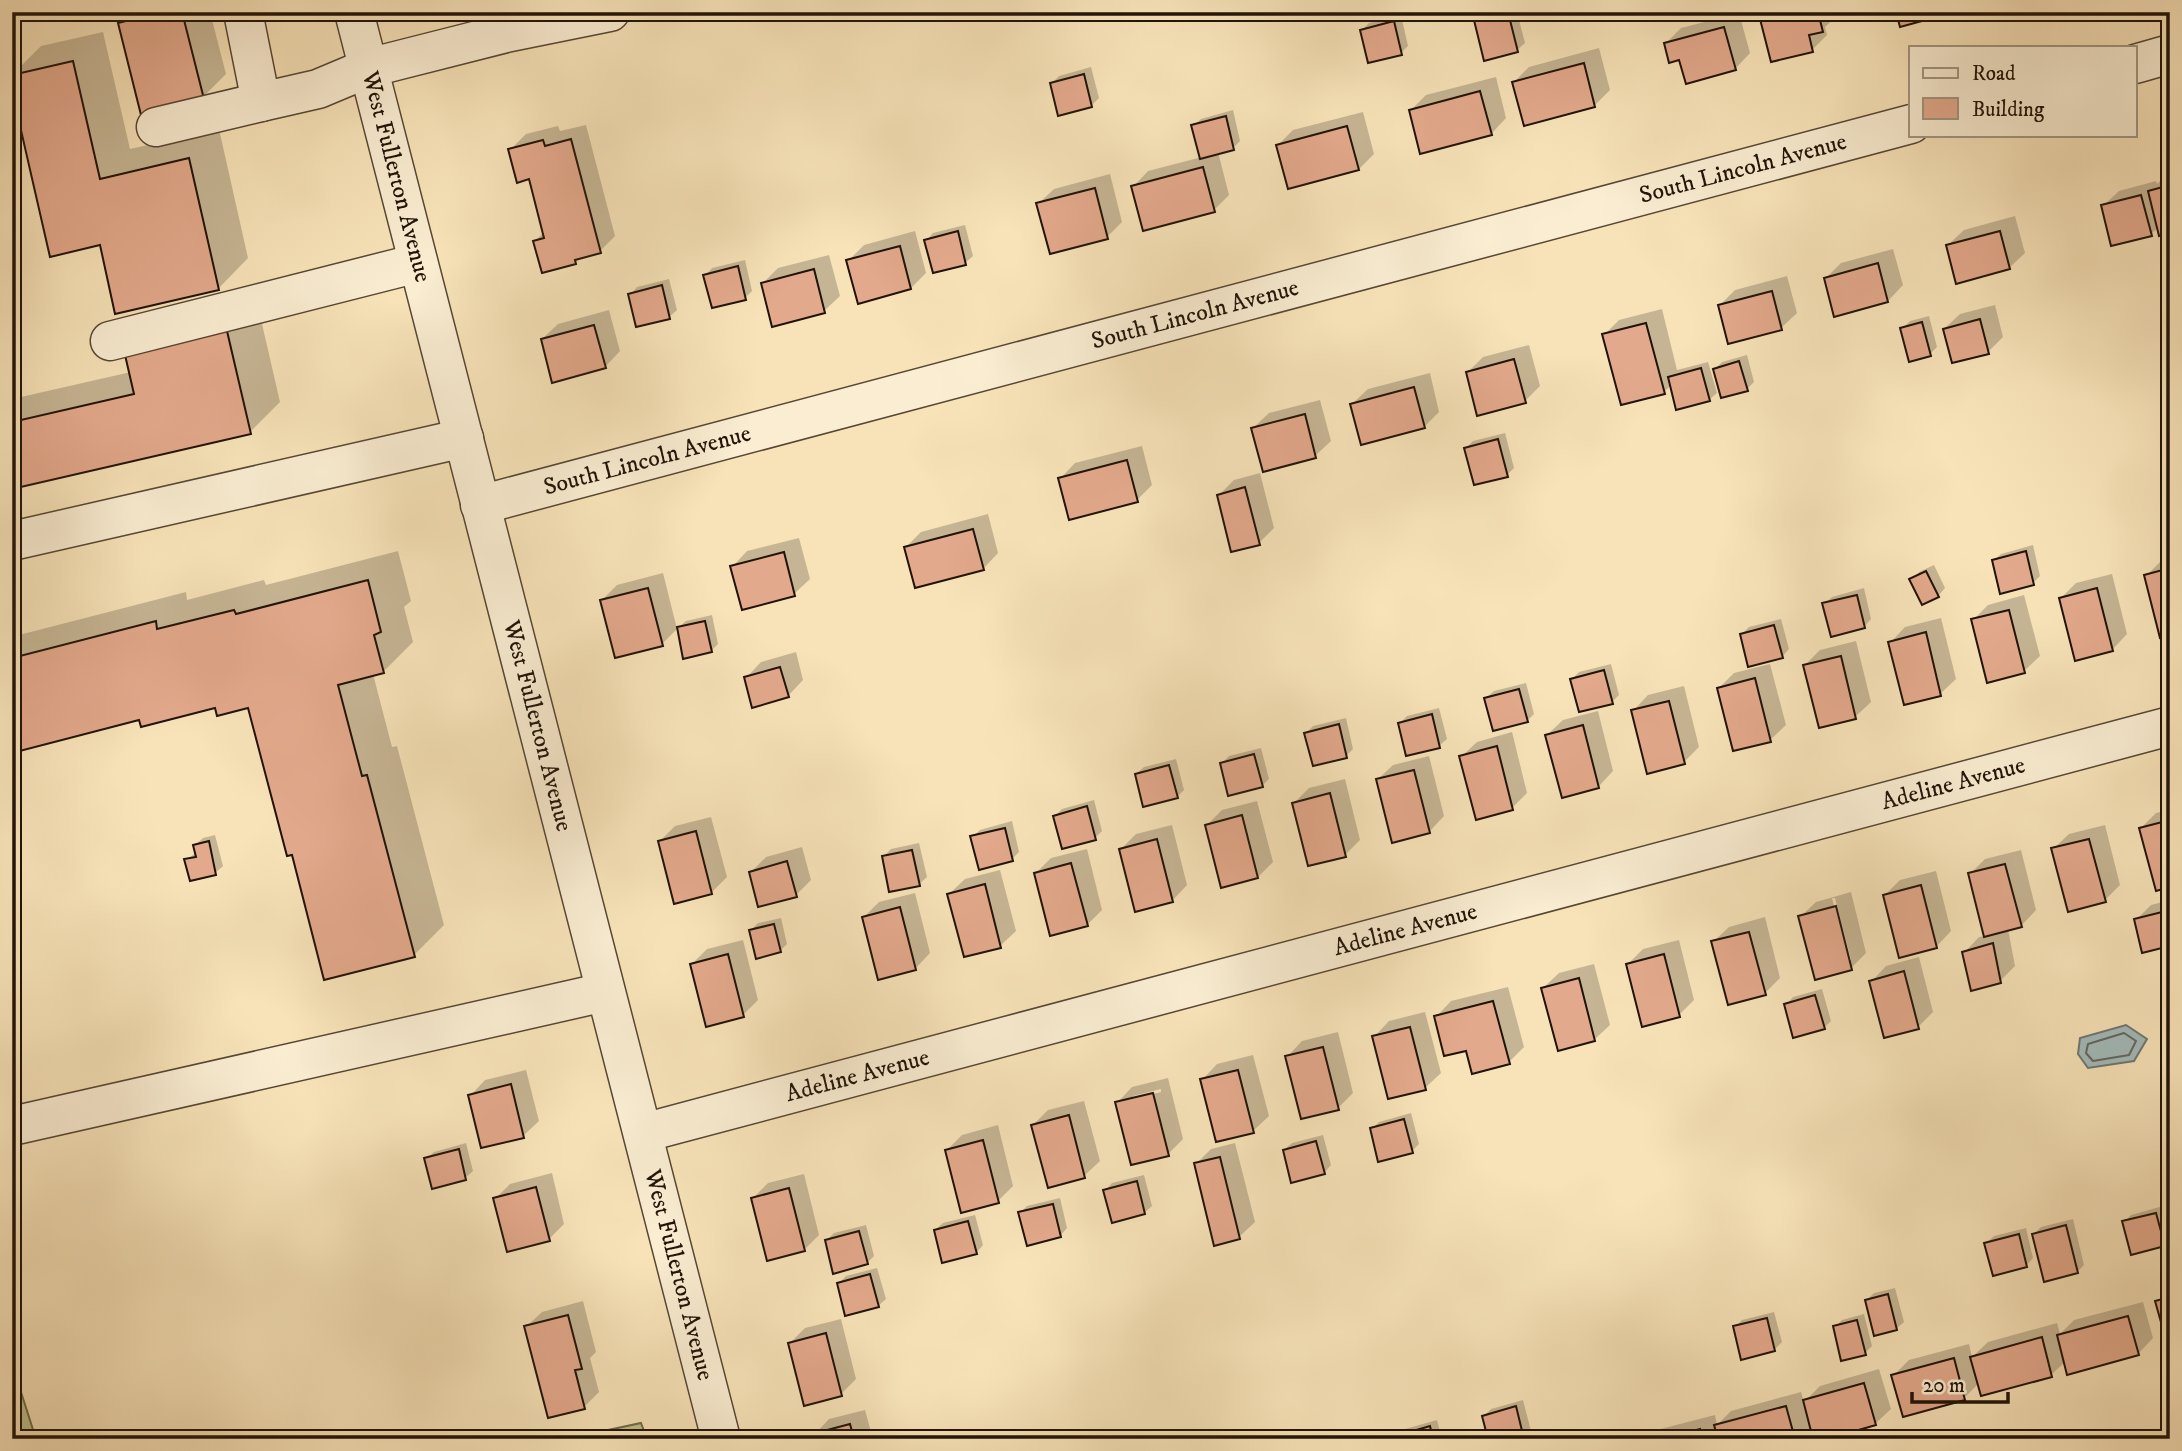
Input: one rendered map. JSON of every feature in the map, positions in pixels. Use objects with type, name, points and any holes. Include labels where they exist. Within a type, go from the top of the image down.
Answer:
[{"type":"street","points":[[243,12],[261,102]]},
{"type":"street","name":"West Fullerton Avenue","points":[[354,12],[721,1439]]},
{"type":"street","points":[[156,127],[318,89],[368,68],[506,33],[610,12]]},
{"type":"street","points":[[2136,64],[2170,54]]},
{"type":"street","name":"South Lincoln Avenue","points":[[480,505],[1909,125]]},
{"type":"street","points":[[110,341],[418,263]]},
{"type":"street","points":[[12,541],[464,438]]},
{"type":"street","name":"Adeline Avenue","points":[[643,1133],[2170,726]]},
{"type":"street","points":[[12,1126],[605,992]]},
{"type":"green space","points":[[12,1364],[36,1439],[12,1439]]},
{"type":"green space","points":[[641,1423],[647,1439],[566,1439]]},
{"type":"water","points":[[2126,1025],[2147,1039],[2134,1061],[2088,1068],[2078,1054],[2080,1038]]},
{"type":"building","points":[[161,12],[182,12],[204,99],[141,115],[118,23]]},
{"type":"building","points":[[1472,12],[1508,12],[1518,52],[1484,61]]},
{"type":"building","points":[[1787,12],[1818,12],[1823,32],[1809,35],[1813,52],[1771,62],[1760,19]]},
{"type":"building","points":[[1896,12],[1955,12],[1900,27]]},
{"type":"building","points":[[1394,21],[1402,55],[1368,63],[1360,30]]},
{"type":"building","points":[[1724,27],[1736,70],[1686,84],[1679,60],[1669,63],[1664,43]]},
{"type":"building","points":[[73,61],[100,179],[189,158],[219,290],[115,314],[100,245],[50,257],[12,91],[12,75]]},
{"type":"building","points":[[1584,63],[1595,107],[1524,126],[1512,82]]},
{"type":"building","points":[[1084,74],[1092,107],[1058,116],[1050,83]]},
{"type":"building","points":[[1480,91],[1492,135],[1420,154],[1409,110]]},
{"type":"building","points":[[1226,116],[1234,150],[1200,159],[1191,125]]},
{"type":"building","points":[[1347,126],[1359,170],[1288,189],[1276,145]]},
{"type":"building","points":[[571,139],[601,253],[575,260],[576,264],[542,273],[533,241],[544,238],[529,179],[517,183],[508,149],[543,140],[545,146]]},
{"type":"building","points":[[1203,167],[1215,212],[1143,231],[1131,186]]},
{"type":"building","points":[[2170,185],[2170,233],[2159,236],[2148,191]]},
{"type":"building","points":[[1095,188],[1108,239],[1050,254],[1036,203]]},
{"type":"building","points":[[2141,195],[2152,236],[2111,246],[2101,205]]},
{"type":"building","points":[[958,231],[966,265],[933,273],[924,240]]},
{"type":"building","points":[[2000,231],[2010,269],[1956,284],[1946,245]]},
{"type":"building","points":[[900,246],[911,289],[858,304],[846,260]]},
{"type":"building","points":[[1878,263],[1888,302],[1834,317],[1824,278]]},
{"type":"building","points":[[738,266],[746,300],[712,308],[703,275]]},
{"type":"building","points":[[814,269],[825,313],[772,327],[761,283]]},
{"type":"building","points":[[662,285],[670,319],[636,327],[628,294]]},
{"type":"building","points":[[1772,291],[1782,330],[1728,344],[1718,305]]},
{"type":"building","points":[[1980,319],[1989,354],[1952,363],[1943,329]]},
{"type":"building","points":[[1922,322],[1931,356],[1909,362],[1900,328]]},
{"type":"building","points":[[1646,323],[1665,394],[1621,405],[1602,334]]},
{"type":"building","points":[[594,325],[606,368],[552,383],[541,339]]},
{"type":"building","points":[[227,331],[251,434],[12,489],[12,422],[134,394],[125,355]]},
{"type":"building","points":[[1514,359],[1526,403],[1477,416],[1466,372]]},
{"type":"building","points":[[1739,361],[1748,391],[1721,398],[1713,369]]},
{"type":"building","points":[[1701,368],[1710,401],[1676,410],[1668,377]]},
{"type":"building","points":[[1414,387],[1425,428],[1361,445],[1350,404]]},
{"type":"building","points":[[1305,414],[1316,458],[1263,472],[1251,428]]},
{"type":"building","points":[[1498,439],[1508,477],[1474,485],[1464,448]]},
{"type":"building","points":[[1127,460],[1138,502],[1069,520],[1058,478]]},
{"type":"building","points":[[1245,487],[1260,545],[1231,552],[1217,495]]},
{"type":"building","points":[[973,529],[984,570],[915,588],[904,547]]},
{"type":"building","points":[[2026,551],[2034,585],[2000,594],[1992,560]]},
{"type":"building","points":[[784,552],[795,596],[742,610],[730,566]]},
{"type":"building","points":[[2170,568],[2170,636],[2160,638],[2144,575]]},
{"type":"building","points":[[1926,571],[1939,597],[1922,605],[1909,579]]},
{"type":"building","points":[[368,580],[381,632],[374,635],[384,673],[338,685],[362,776],[367,775],[415,957],[324,980],[292,855],[287,856],[248,708],[217,716],[215,708],[141,727],[139,720],[12,753],[12,658],[156,621],[157,629],[234,610],[236,614]]},
{"type":"building","points":[[648,588],[663,646],[615,658],[600,600]]},
{"type":"building","points":[[2097,588],[2113,651],[2075,661],[2059,598]]},
{"type":"building","points":[[1857,595],[1865,628],[1831,637],[1822,603]]},
{"type":"building","points":[[2009,610],[2025,673],[1987,683],[1971,619]]},
{"type":"building","points":[[705,621],[712,652],[683,659],[677,627]]},
{"type":"building","points":[[1774,625],[1783,658],[1748,667],[1740,634]]},
{"type":"building","points":[[1926,632],[1941,696],[1904,705],[1888,642]]},
{"type":"building","points":[[1841,656],[1856,719],[1819,728],[1803,665]]},
{"type":"building","points":[[780,667],[789,697],[752,708],[744,677]]},
{"type":"building","points":[[1604,670],[1613,704],[1579,712],[1570,679]]},
{"type":"building","points":[[1755,678],[1771,742],[1733,751],[1717,688]]},
{"type":"building","points":[[1519,689],[1528,722],[1493,731],[1484,698]]},
{"type":"building","points":[[1669,701],[1685,764],[1647,774],[1631,710]]},
{"type":"building","points":[[1432,714],[1440,748],[1406,756],[1398,723]]},
{"type":"building","points":[[1339,724],[1347,758],[1313,766],[1304,733]]},
{"type":"building","points":[[1583,725],[1599,788],[1562,798],[1545,735]]},
{"type":"building","points":[[1497,746],[1513,810],[1476,820],[1459,756]]},
{"type":"building","points":[[1254,754],[1263,787],[1228,796],[1220,763]]},
{"type":"building","points":[[1169,765],[1178,798],[1143,807],[1135,774]]},
{"type":"building","points":[[1414,770],[1430,833],[1392,843],[1376,779]]},
{"type":"building","points":[[1330,793],[1346,857],[1308,866],[1292,803]]},
{"type":"building","points":[[1087,806],[1096,840],[1062,849],[1053,816]]},
{"type":"building","points":[[1242,815],[1258,878],[1221,888],[1205,825]]},
{"type":"building","points":[[2170,820],[2170,887],[2156,891],[2139,828]]},
{"type":"building","points":[[1005,828],[1013,861],[979,870],[970,836]]},
{"type":"building","points":[[696,831],[712,894],[674,904],[658,841]]},
{"type":"building","points":[[1157,839],[1173,902],[1135,912],[1119,849]]},
{"type":"building","points":[[2089,839],[2106,902],[2068,912],[2051,848]]},
{"type":"building","points":[[209,841],[216,875],[190,881],[184,859],[196,857],[193,845]]},
{"type":"building","points":[[912,850],[920,886],[889,892],[882,856]]},
{"type":"building","points":[[787,861],[797,897],[758,907],[749,872]]},
{"type":"building","points":[[1071,863],[1088,926],[1050,936],[1034,873]]},
{"type":"building","points":[[2005,864],[2022,927],[1984,937],[1968,873]]},
{"type":"building","points":[[985,884],[1001,948],[964,957],[947,894]]},
{"type":"building","points":[[1921,885],[1937,948],[1899,958],[1883,895]]},
{"type":"building","points":[[1836,906],[1852,970],[1815,980],[1798,916]]},
{"type":"building","points":[[900,907],[916,970],[878,980],[862,917]]},
{"type":"building","points":[[2170,910],[2170,946],[2142,953],[2134,919]]},
{"type":"building","points":[[774,924],[781,952],[756,959],[749,930]]},
{"type":"building","points":[[1749,932],[1766,995],[1728,1005],[1711,941]]},
{"type":"building","points":[[1993,943],[2001,983],[1971,991],[1962,952]]},
{"type":"building","points":[[728,954],[744,1017],[706,1027],[690,964]]},
{"type":"building","points":[[1664,954],[1680,1017],[1642,1027],[1626,964]]},
{"type":"building","points":[[1904,971],[1919,1029],[1884,1038],[1869,981]]},
{"type":"building","points":[[1579,978],[1595,1041],[1558,1051],[1541,988]]},
{"type":"building","points":[[1815,995],[1825,1029],[1793,1038],[1784,1004]]},
{"type":"building","points":[[1493,1001],[1510,1064],[1472,1074],[1466,1051],[1444,1056],[1434,1016]]},
{"type":"building","points":[[1410,1027],[1426,1090],[1388,1099],[1372,1036]]},
{"type":"building","points":[[1323,1047],[1339,1110],[1301,1119],[1285,1056]]},
{"type":"building","points":[[1238,1070],[1254,1133],[1216,1142],[1200,1079]]},
{"type":"building","points":[[511,1084],[524,1138],[481,1148],[468,1095]]},
{"type":"building","points":[[1153,1093],[1169,1156],[1131,1165],[1115,1102]]},
{"type":"building","points":[[1069,1115],[1085,1178],[1048,1188],[1031,1125]]},
{"type":"building","points":[[1404,1119],[1413,1153],[1378,1162],[1370,1128]]},
{"type":"building","points":[[983,1140],[999,1203],[961,1213],[945,1150]]},
{"type":"building","points":[[1316,1141],[1325,1174],[1291,1183],[1283,1150]]},
{"type":"building","points":[[459,1149],[466,1180],[432,1189],[424,1158]]},
{"type":"building","points":[[1220,1157],[1240,1239],[1214,1246],[1194,1163]]},
{"type":"building","points":[[1137,1181],[1145,1214],[1112,1223],[1103,1190]]},
{"type":"building","points":[[536,1187],[550,1241],[507,1252],[493,1198]]},
{"type":"building","points":[[789,1188],[805,1251],[767,1261],[751,1198]]},
{"type":"building","points":[[1053,1204],[1061,1237],[1027,1246],[1018,1212]]},
{"type":"building","points":[[2156,1213],[2165,1246],[2131,1255],[2122,1221]]},
{"type":"building","points":[[968,1221],[977,1254],[942,1263],[934,1230]]},
{"type":"building","points":[[2066,1225],[2078,1273],[2044,1282],[2032,1234]]},
{"type":"building","points":[[859,1231],[868,1264],[833,1274],[825,1240]]},
{"type":"building","points":[[2019,1234],[2027,1267],[1993,1276],[1984,1243]]},
{"type":"building","points":[[870,1274],[879,1307],[845,1316],[837,1283]]},
{"type":"building","points":[[1888,1294],[1897,1330],[1874,1336],[1865,1300]]},
{"type":"building","points":[[2170,1297],[2170,1346],[2168,1347],[2155,1301]]},
{"type":"building","points":[[568,1315],[582,1369],[575,1370],[585,1409],[548,1418],[524,1326]]},
{"type":"building","points":[[2128,1316],[2139,1355],[2067,1375],[2057,1335]]},
{"type":"building","points":[[1767,1318],[1775,1351],[1741,1360],[1733,1326]]},
{"type":"building","points":[[1857,1320],[1866,1355],[1841,1361],[1833,1326]]},
{"type":"building","points":[[826,1333],[842,1396],[804,1406],[788,1343]]},
{"type":"building","points":[[2042,1337],[2052,1377],[1981,1396],[1970,1357]]},
{"type":"building","points":[[1954,1358],[1965,1400],[1903,1417],[1891,1375]]},
{"type":"building","points":[[1864,1383],[1876,1425],[1827,1439],[1813,1439],[1803,1400]]},
{"type":"building","points":[[1516,1406],[1524,1439],[1488,1439],[1482,1416]]},
{"type":"building","points":[[1786,1406],[1795,1439],[1718,1439],[1714,1425]]},
{"type":"building","points":[[850,1424],[854,1439],[813,1439],[812,1434]]},
{"type":"building","points":[[1430,1426],[1433,1439],[1397,1439],[1396,1436]]},
{"type":"building","points":[[1700,1429],[1702,1439],[1663,1439]]}]
